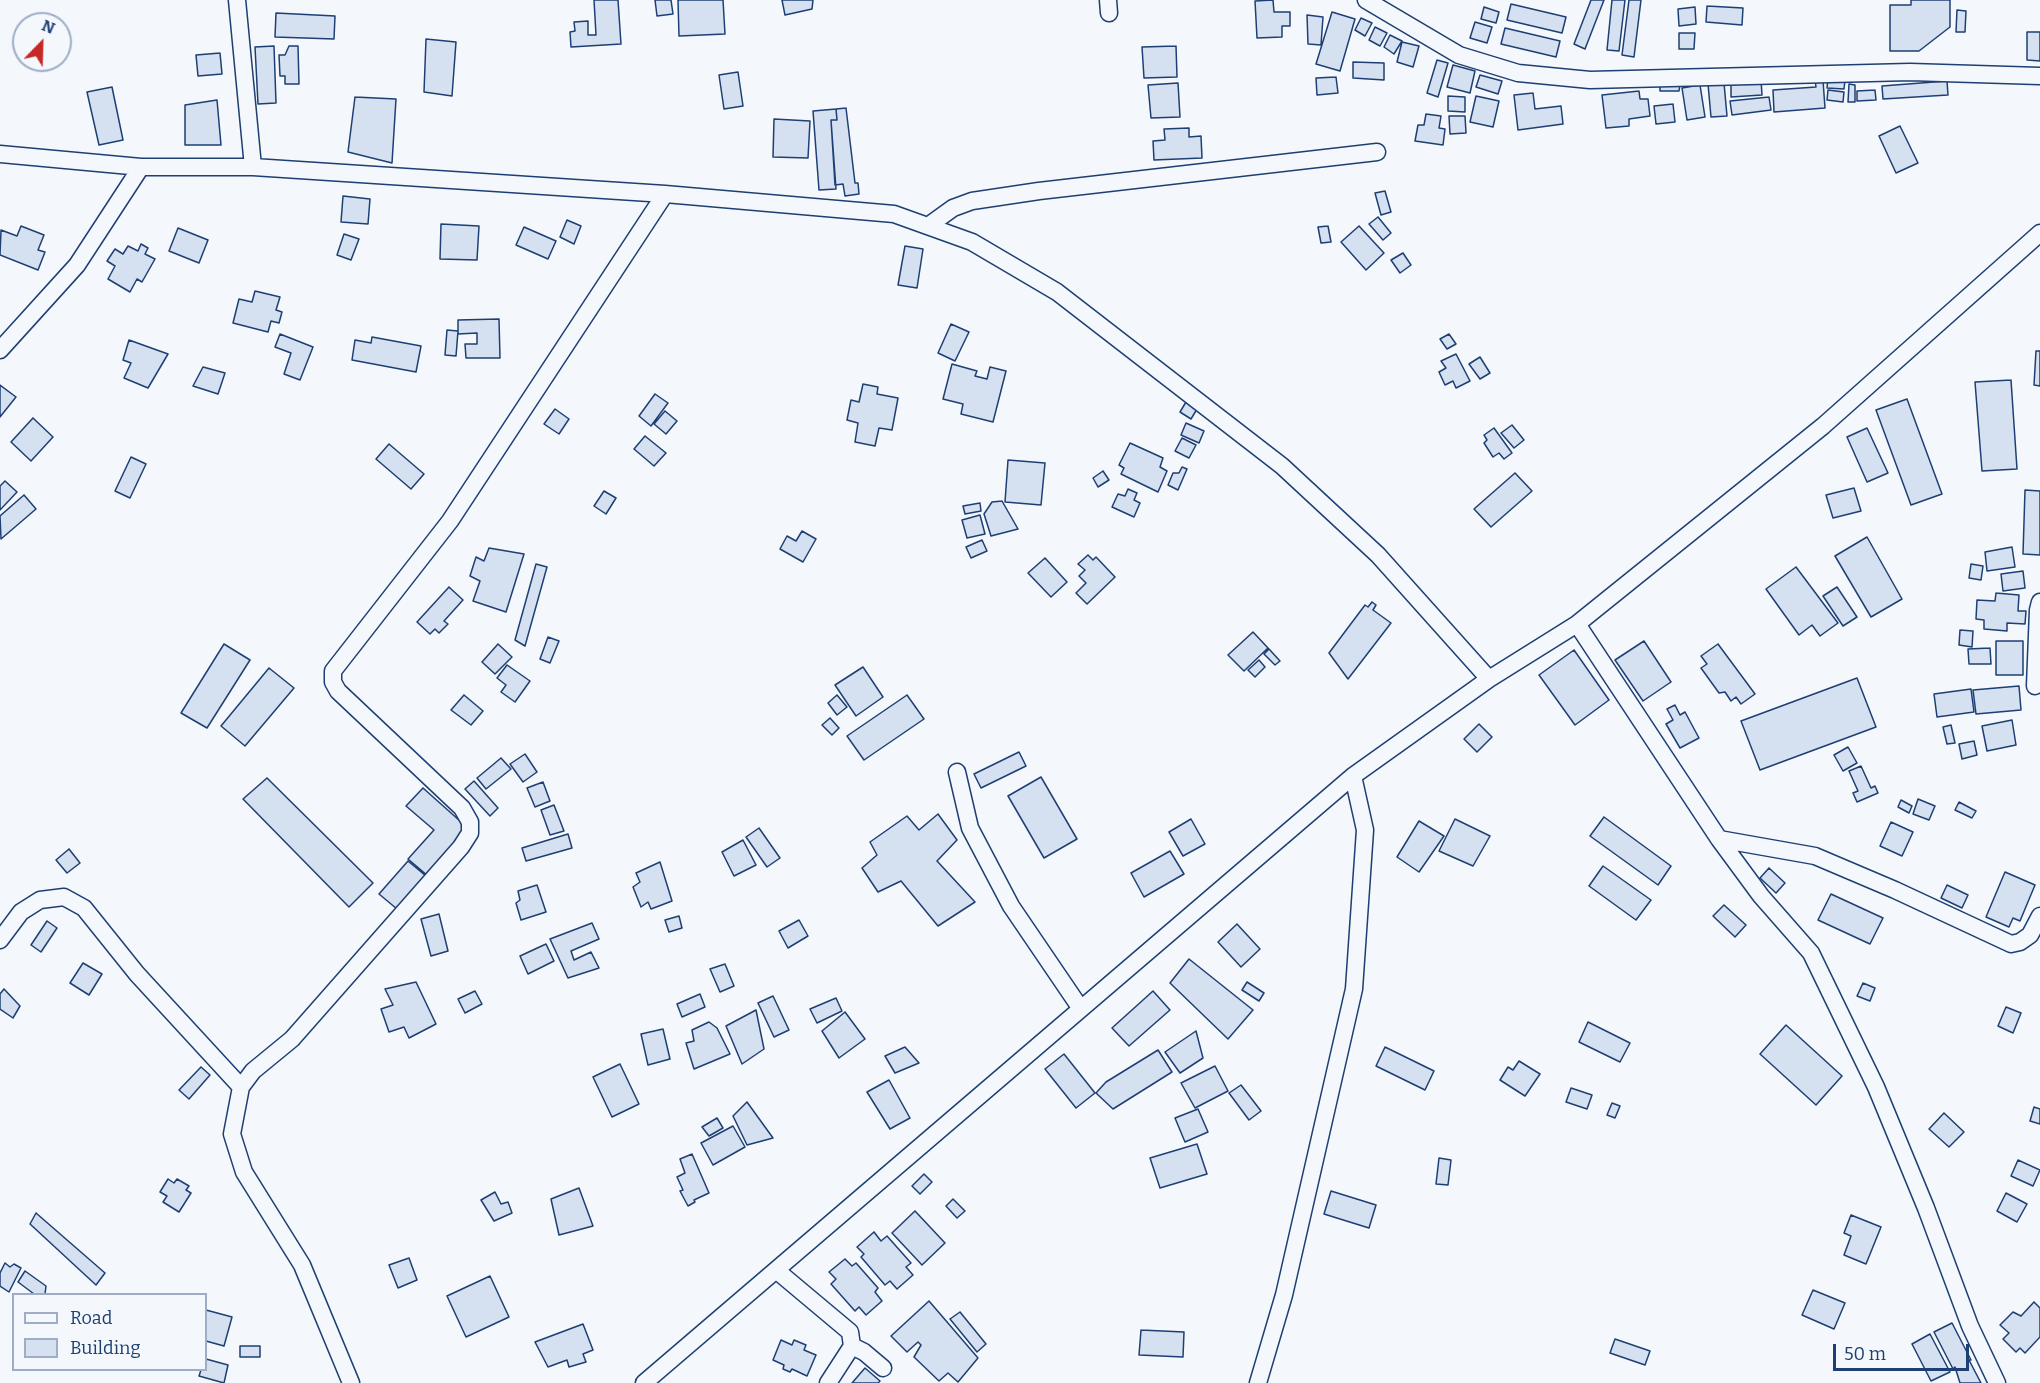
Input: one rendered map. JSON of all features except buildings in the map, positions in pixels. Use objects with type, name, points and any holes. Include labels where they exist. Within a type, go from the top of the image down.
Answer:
[{"type":"street","points":[[237,0],[253,167]]},
{"type":"street","points":[[1366,0],[1387,6],[1459,55],[1518,73],[1590,80],[1910,72],[2040,76]]},
{"type":"street","points":[[928,226],[953,208],[972,201],[1039,191],[1377,152]]},
{"type":"street","points":[[0,154],[141,166],[253,167],[664,194],[894,214],[972,242],[1058,292],[1282,466],[1378,555],[1489,679]]},
{"type":"street","points":[[0,350],[77,265],[141,166]]},
{"type":"street","points":[[351,1383],[302,1265],[244,1172],[232,1134],[241,1087],[253,1071],[292,1039],[461,847],[470,833],[470,822],[462,808],[338,691],[333,682],[333,671],[450,521],[664,194]]},
{"type":"street","points":[[645,1383],[1353,777],[1489,679],[1577,624],[1823,426],[2040,233]]},
{"type":"street","points":[[2035,686],[2040,602]]},
{"type":"street","points":[[1577,624],[1719,839],[1761,896],[1811,953],[1876,1087],[1926,1208],[1970,1326],[1997,1383]]},
{"type":"street","points":[[957,772],[970,828],[985,858],[1011,906],[1081,1010]]},
{"type":"street","points":[[1258,1383],[1287,1284],[1354,989],[1365,830],[1353,777]]},
{"type":"street","points":[[1719,839],[1815,856],[2011,944],[2020,942],[2030,934],[2040,916]]},
{"type":"street","points":[[0,940],[21,912],[40,900],[64,897],[84,908],[137,974],[241,1087]]},
{"type":"street","points":[[776,1270],[850,1332],[852,1346],[828,1383]]},
{"type":"street","points":[[852,1346],[864,1352],[883,1368]]}]
